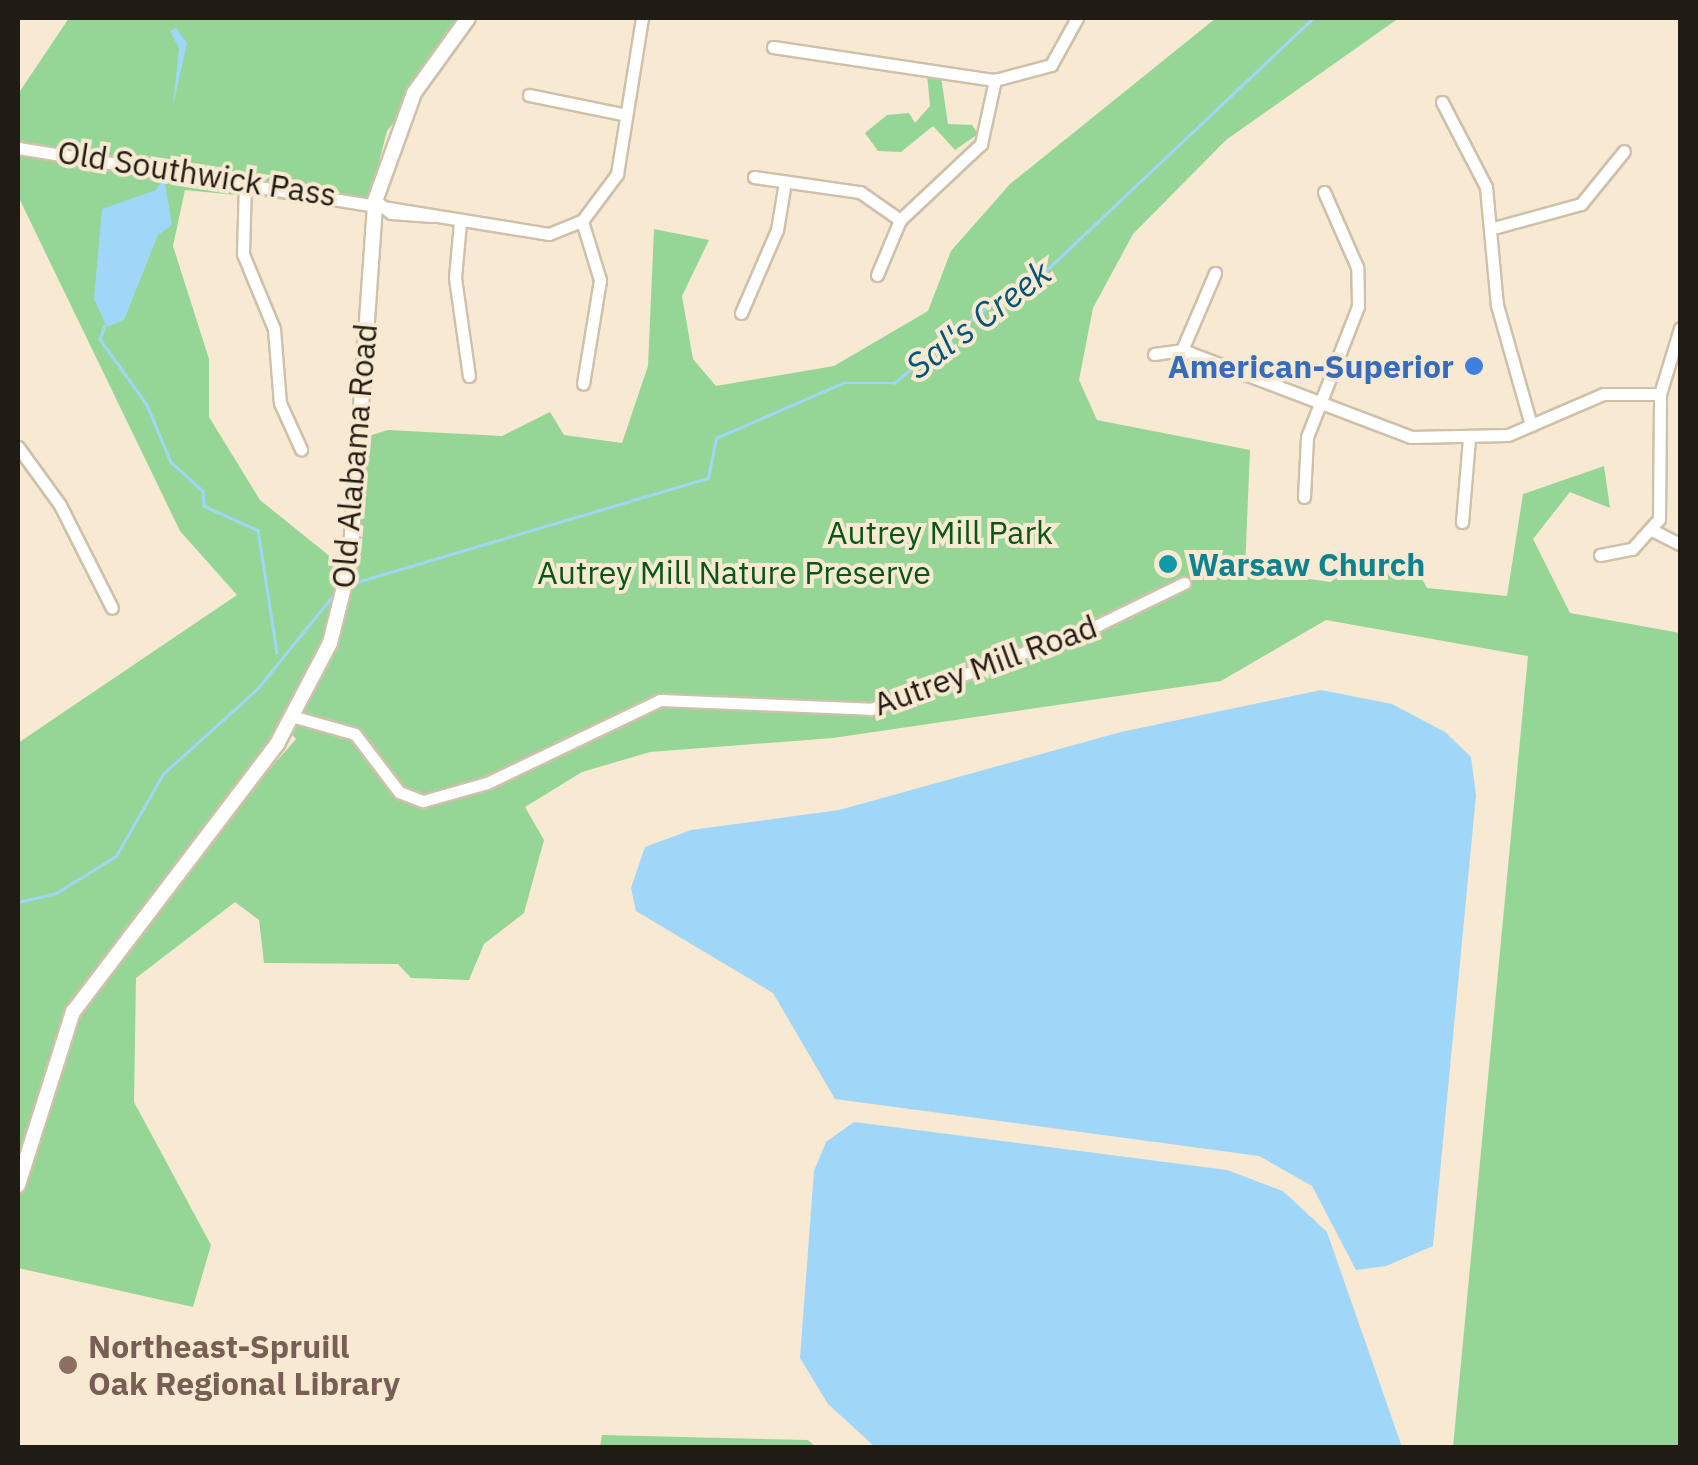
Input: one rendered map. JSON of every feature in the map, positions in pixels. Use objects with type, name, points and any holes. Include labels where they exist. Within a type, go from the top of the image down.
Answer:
[{"type":"main road","name":"Old Alabama Road","points":[[18,1185],[73,1012],[295,717],[330,643],[350,563],[375,200],[414,93],[468,18]]},
{"type":"street","points":[[583,384],[600,280],[582,221],[618,174],[622,114],[642,18]]},
{"type":"street","points":[[773,47],[995,80],[1050,65],[1077,18]]},
{"type":"street","points":[[877,274],[900,220],[981,144],[995,80]]},
{"type":"street","points":[[529,95],[622,114]]},
{"type":"street","points":[[1442,102],[1465,136],[1496,227],[1498,305],[1531,424]]},
{"type":"street","name":"Old Southwick Pass","points":[[18,148],[375,200],[391,213],[432,216],[532,235],[582,221]]},
{"type":"street","points":[[1496,227],[1581,204],[1624,151]]},
{"type":"street","points":[[754,177],[860,192],[900,220]]},
{"type":"street","points":[[245,181],[243,254],[274,329],[280,403],[302,449]]},
{"type":"street","points":[[741,312],[777,230],[785,182]]},
{"type":"street","points":[[1304,497],[1300,476],[1318,405],[1358,306],[1357,267],[1324,192]]},
{"type":"street","points":[[460,222],[455,278],[469,376]]},
{"type":"street","points":[[1182,350],[1215,272]]},
{"type":"street","points":[[1600,555],[1632,549],[1652,530],[1664,480],[1660,394],[1680,328]]},
{"type":"street","points":[[1154,354],[1182,350],[1318,405],[1411,437],[1470,439],[1531,424],[1603,394],[1660,394]]},
{"type":"street","points":[[1462,522],[1470,439]]},
{"type":"street","points":[[18,448],[112,608]]},
{"type":"street","points":[[1652,530],[1680,544]]},
{"type":"street","name":"Autrey Mill Road","points":[[295,717],[355,734],[399,792],[424,801],[487,783],[660,700],[871,709],[1098,625],[1184,583]]},
{"type":"green space","points":[[69,18],[478,18],[387,131],[367,208],[185,190],[173,246],[209,359],[209,417],[260,500],[348,571],[365,437],[388,430],[502,436],[550,412],[564,435],[622,443],[648,366],[654,229],[709,240],[682,296],[693,359],[716,386],[834,366],[928,311],[951,251],[1010,184],[1216,18],[1399,18],[1226,140],[1133,234],[1093,308],[1079,380],[1097,420],[1250,450],[1245,570],[1331,582],[1357,555],[1411,558],[1427,588],[1507,596],[1523,494],[1604,466],[1610,508],[1570,492],[1533,539],[1570,613],[1680,633],[1680,1447],[1453,1447],[1528,656],[1326,620],[1221,681],[833,738],[650,752],[582,772],[525,807],[544,840],[524,913],[484,944],[469,980],[411,978],[398,964],[264,963],[259,920],[235,902],[136,978],[134,1102],[211,1245],[193,1307],[18,1268],[18,743],[237,595],[180,531],[18,196],[18,94]],"holes":[[[289,731],[296,739],[231,814]],[[180,872],[100,966],[99,966],[126,926]]]},
{"type":"green space","points":[[927,74],[941,77],[948,124],[972,125],[978,134],[955,150],[933,126],[901,152],[878,151],[865,133],[887,115],[909,113],[915,123],[930,106]]},
{"type":"green space","points":[[602,1435],[808,1440],[816,1447],[600,1447]]},
{"type":"water","points":[[176,28],[187,43],[173,106],[179,48],[170,31]]},
{"type":"water","points":[[164,177],[172,225],[158,235],[124,320],[107,327],[94,299],[102,209],[156,190]]},
{"type":"water","points":[[1321,690],[1392,704],[1445,732],[1471,757],[1476,795],[1433,1246],[1386,1266],[1356,1270],[1312,1186],[1259,1156],[835,1099],[773,993],[636,911],[631,888],[645,847],[691,830],[839,810],[1121,732]]},
{"type":"water","points":[[854,1122],[1227,1170],[1283,1191],[1327,1232],[1402,1447],[875,1447],[828,1404],[800,1358],[814,1171],[826,1142]]},
{"type":"waterway","name":"Sal's Creek","points":[[350,584],[708,478],[716,438],[843,383],[894,383],[1009,289],[1036,280],[1313,18]]},
{"type":"waterway","points":[[105,326],[100,339],[147,405],[171,462],[203,491],[204,506],[258,530],[277,653]]},
{"type":"waterway","points":[[18,902],[56,893],[116,856],[163,774],[257,689],[335,593]]},
{"type":"place","name":"American-Superior","points":[[1474,366]]},
{"type":"place","name":"Warsaw Church","points":[[1168,564]]},
{"type":"place","name":"Northeast-Spruill Oak Regional Library","points":[[68,1365]]},
{"type":"park label","name":"Autrey Mill Park","points":[[940,532]]},
{"type":"park label","name":"Autrey Mill Nature Preserve","points":[[734,572]]}]
